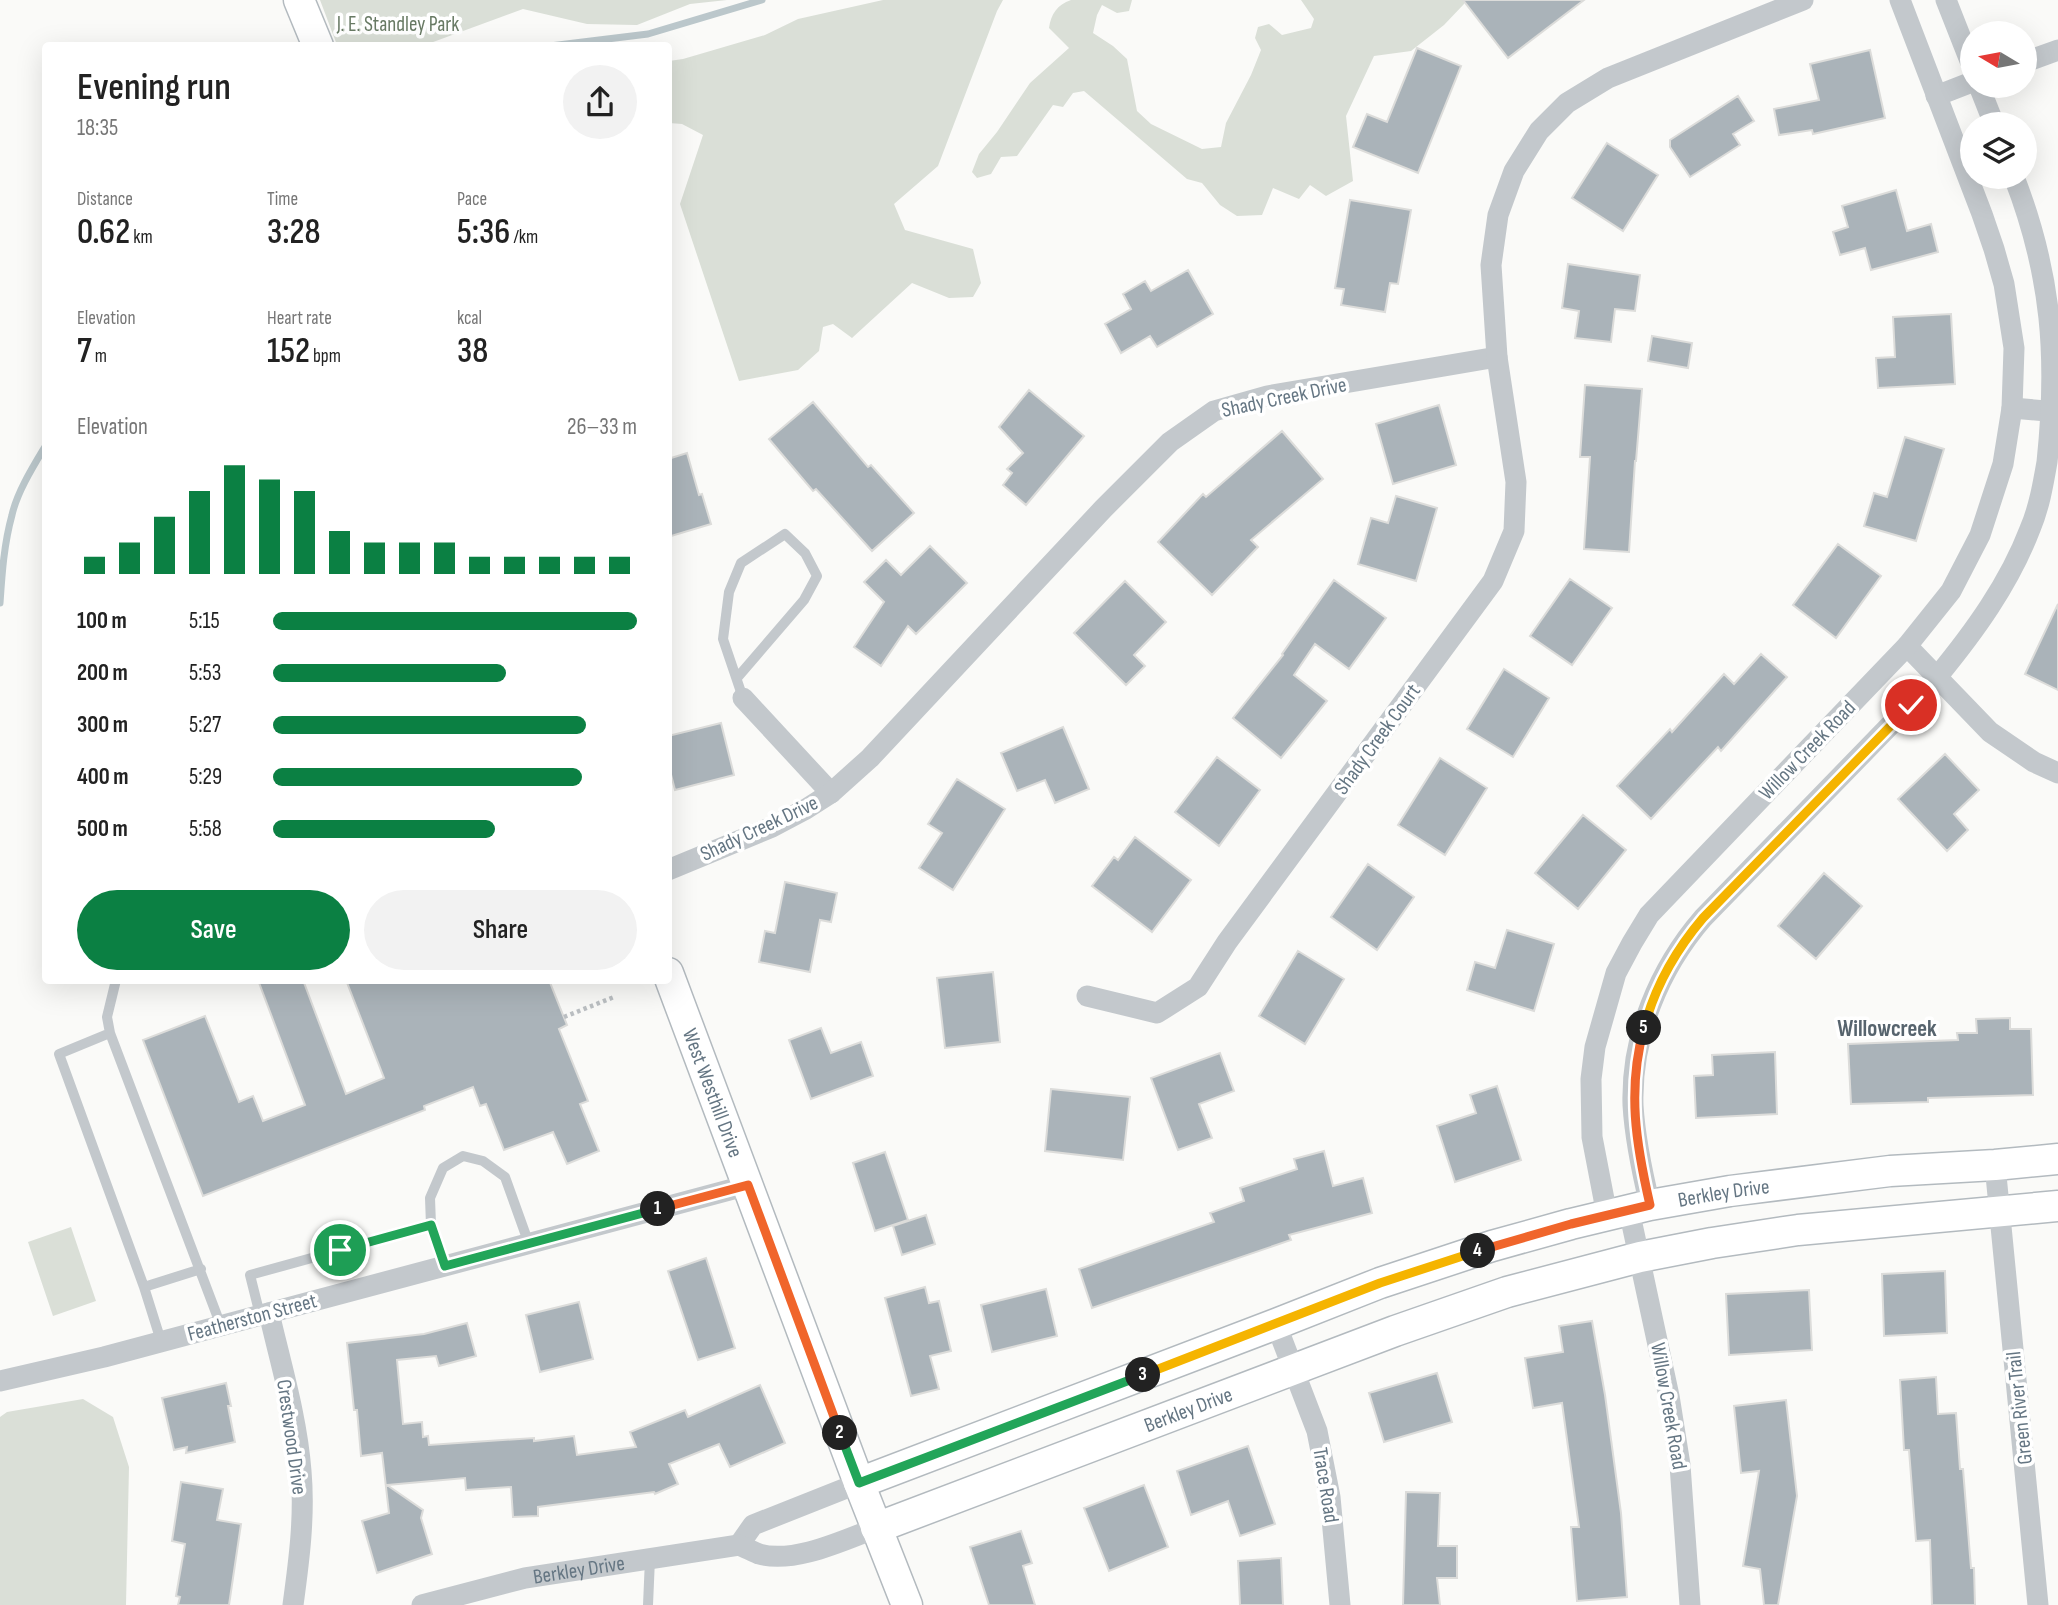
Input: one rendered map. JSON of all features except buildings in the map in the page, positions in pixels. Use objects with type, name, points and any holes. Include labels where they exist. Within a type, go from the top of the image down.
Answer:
[{"type":"street","points":[[299,0],[316,42]]},
{"type":"street","points":[[1497,357],[1491,265],[1498,215],[1514,171],[1539,131],[1567,103],[1608,78],[1803,0]]},
{"type":"street","name":"Willow Creek Road","points":[[1690,1605],[1680,1465],[1669,1396],[1640,1257],[1629,1210],[1592,1137],[1591,1079],[1595,1047],[1616,973],[1649,915],[1907,646],[1951,591],[1980,535],[2003,464],[2012,408],[2014,348],[2004,284],[1986,226],[1900,0]]},
{"type":"street","points":[[1946,0],[1960,36]]},
{"type":"street","points":[[2037,58],[2058,50]]},
{"type":"street","points":[[1936,96],[1960,87]]},
{"type":"street","name":"Willow Creek Road","points":[[1629,1210],[1640,1163],[1633,1104],[1635,1071],[1647,1017],[1669,964],[1684,940],[1703,918],[1937,677],[1963,646],[1990,609],[2031,529],[2043,486],[2057,412],[2057,361],[2043,262],[2018,189]]},
{"type":"street","name":"Shady Creek Drive","points":[[672,868],[772,827],[831,793],[870,758],[1103,509],[1170,442],[1214,411],[1267,396],[1497,357]]},
{"type":"street","name":"Shady Creek Court","points":[[1087,996],[1157,1013],[1198,987],[1227,942],[1493,581],[1514,531],[1516,482],[1497,357]]},
{"type":"street","points":[[2012,408],[2057,412]]},
{"type":"street","points":[[1907,646],[1990,732],[2034,762],[2058,773]]},
{"type":"street","points":[[740,688],[831,793]]},
{"type":"street","name":"West Westhill Drive","points":[[672,984],[907,1605]]},
{"type":"street","name":"Berkley Drive","points":[[739,1545],[752,1525],[1380,1283],[1492,1246],[1629,1210],[1730,1191],[1890,1171],[1995,1165],[2058,1158]]},
{"type":"street","name":"Green River Trail","points":[[1995,1165],[2038,1605]]},
{"type":"street","name":"Featherston Street","points":[[0,1381],[221,1326],[748,1185]]},
{"type":"street","name":"Berkley Drive","points":[[422,1605],[524,1578],[739,1545],[761,1555],[790,1555],[816,1551],[1395,1331],[1507,1292],[1640,1257],[1798,1230],[2058,1206]]},
{"type":"street","name":"Crestwood Drive","points":[[265,1314],[293,1420],[301,1470],[303,1519],[293,1605]]},
{"type":"street","name":"Trace Road","points":[[1276,1324],[1317,1431],[1327,1483],[1340,1605]]},
{"type":"lane","points":[[785,534],[805,553],[817,576],[804,600],[740,688],[723,639],[729,592],[741,563],[785,534]]},
{"type":"lane","points":[[115,984],[107,1017],[110,1033],[221,1326]]},
{"type":"lane","points":[[110,1033],[59,1054],[161,1341]]},
{"type":"lane","points":[[445,1266],[431,1225],[430,1198],[443,1168],[463,1156],[482,1161],[505,1177],[529,1244]]},
{"type":"lane","points":[[265,1314],[250,1275],[431,1225]]},
{"type":"lane","points":[[144,1287],[201,1269]]},
{"type":"lane","points":[[648,1605],[649,1559]]},
{"type":"path","points":[[564,1017],[614,997]]},
{"type":"green space","name":"J. E. Standley Park","points":[[320,0],[727,0],[690,4],[637,25],[587,24],[523,9],[433,42],[336,42]]},
{"type":"green space","points":[[883,0],[1003,0],[938,166],[894,204],[905,230],[973,249],[981,283],[973,297],[949,298],[912,283],[852,338],[833,324],[823,327],[819,351],[798,370],[739,381],[680,204],[703,135],[682,124],[672,123],[672,61],[765,35],[798,19]]},
{"type":"green space","points":[[1071,0],[1132,0],[1129,11],[1117,13],[1102,5],[1093,33],[1127,59],[1137,111],[1151,124],[1202,149],[1221,147],[1226,123],[1261,50],[1255,38],[1258,27],[1269,24],[1282,35],[1311,28],[1314,19],[1301,0],[1465,0],[1444,25],[1411,51],[1374,56],[1346,116],[1353,181],[1326,196],[1310,185],[1299,199],[1273,188],[1262,215],[1237,216],[1220,205],[1202,183],[1187,179],[1084,91],[1073,93],[1063,107],[1053,105],[1017,156],[1001,157],[991,174],[977,178],[972,172],[979,154],[1030,83],[1069,48],[1049,28],[1056,11]]},
{"type":"green space","points":[[71,1227],[96,1301],[53,1316],[28,1242]]},
{"type":"green space","points":[[83,1399],[113,1417],[129,1467],[126,1605],[0,1605],[0,1417],[7,1412]]},
{"type":"waterway","points":[[583,42],[648,34],[762,0]]},
{"type":"waterway","points":[[0,603],[5,548],[14,506],[42,452]]},
{"type":"district","name":"Willowcreek","points":[[1887,1028]]},
{"type":"route","points":[[340,1250],[431,1225],[445,1266],[748,1185],[859,1483],[1380,1283],[1492,1246],[1650,1205],[1640,1163],[1633,1104],[1635,1071],[1647,1017],[1669,964],[1684,940],[1703,918],[1911,705]]}]
